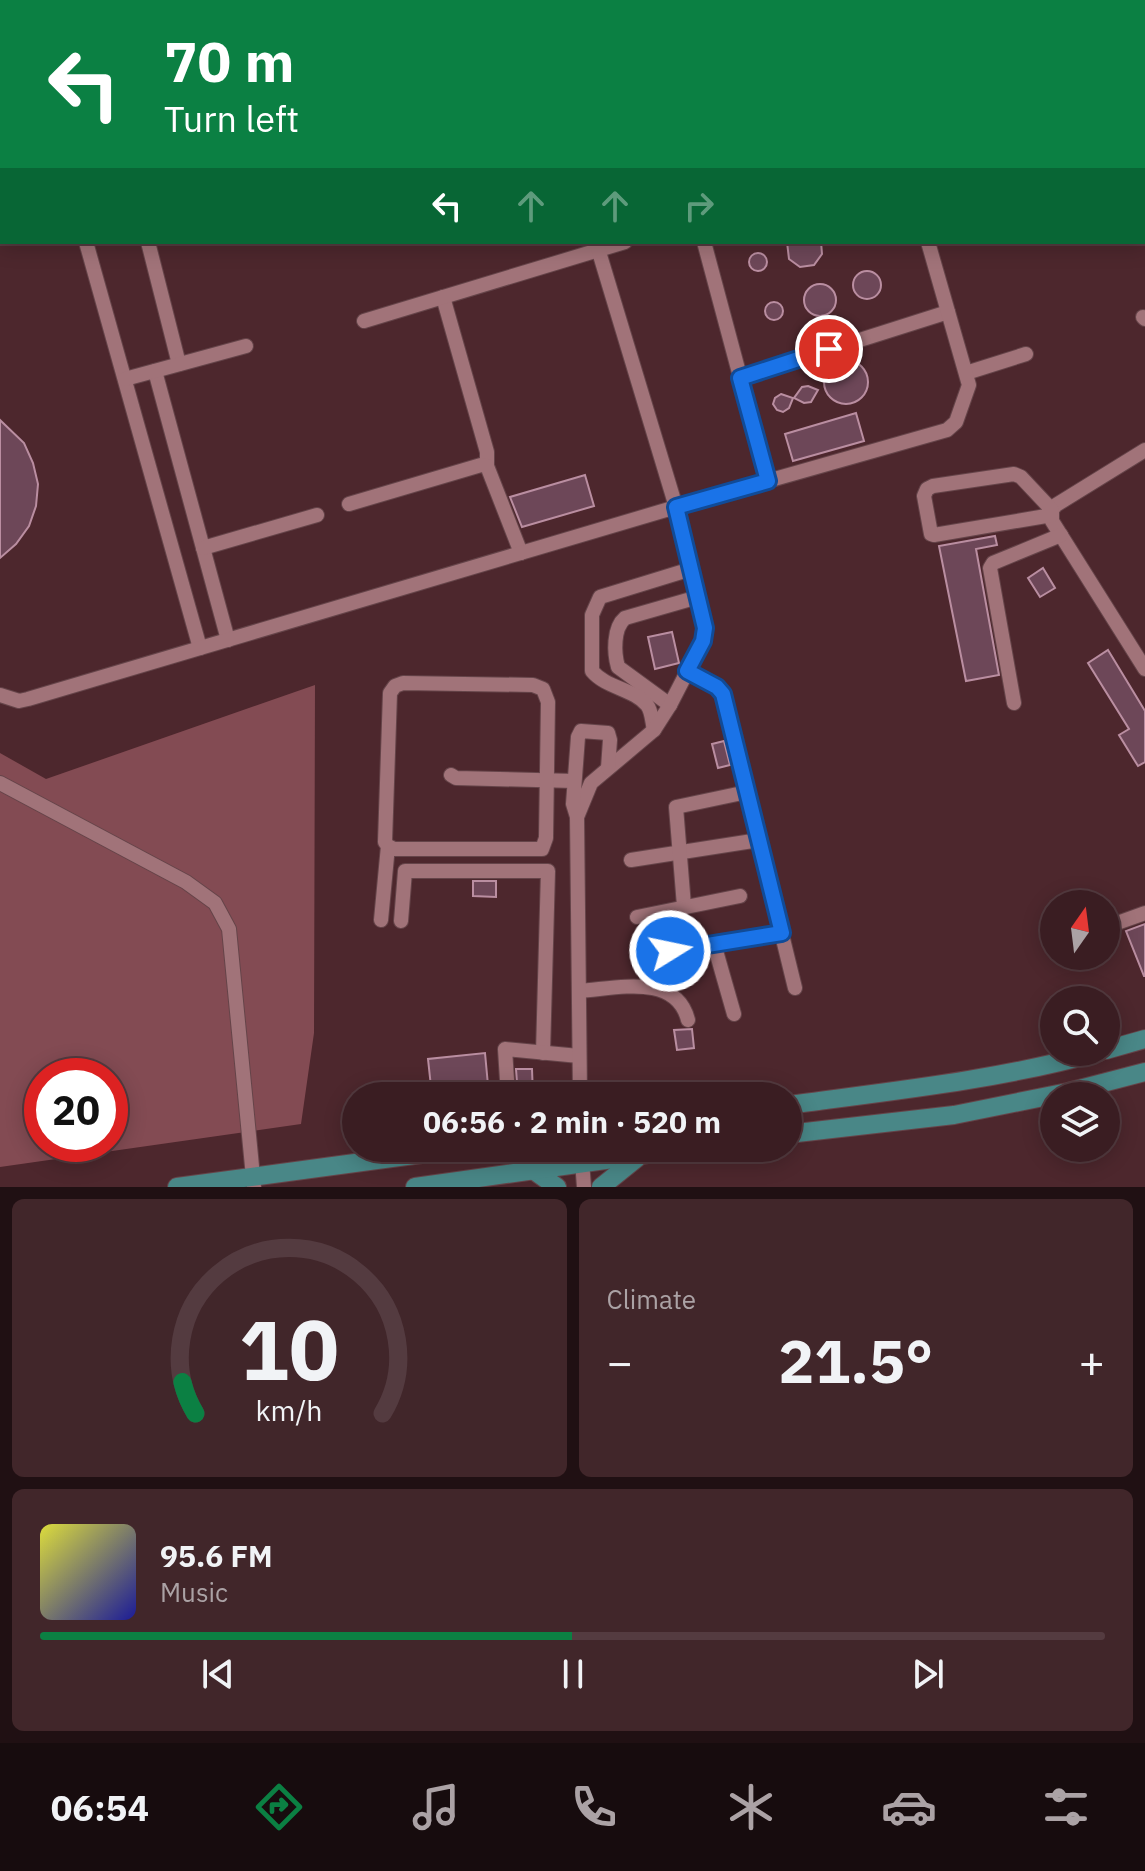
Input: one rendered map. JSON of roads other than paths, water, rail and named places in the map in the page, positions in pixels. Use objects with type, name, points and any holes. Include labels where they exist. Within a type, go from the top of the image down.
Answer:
[{"type":"main road","points":[[1120,1046],[1145,1039]]},
{"type":"main road","points":[[802,1103],[948,1084],[1044,1066]]},
{"type":"main road","points":[[802,1132],[954,1115],[1068,1092],[1145,1072]]},
{"type":"main road","points":[[177,1187],[254,1182],[379,1162]]},
{"type":"main road","points":[[415,1187],[533,1170],[561,1162]]},
{"type":"main road","points":[[601,1187],[632,1162]]},
{"type":"main road","points":[[533,1170],[557,1187]]},
{"type":"street","points":[[87,244],[200,648]]},
{"type":"street","points":[[149,244],[179,364]]},
{"type":"street","points":[[705,244],[768,481]]},
{"type":"street","points":[[0,695],[19,701],[28,699],[952,427],[968,388],[929,244]]},
{"type":"street","points":[[364,321],[597,246],[676,507],[705,634],[670,705],[654,730],[588,787],[577,817]]},
{"type":"street","points":[[443,297],[487,452],[487,466],[521,553]]},
{"type":"street","points":[[740,378],[948,312]]},
{"type":"street","points":[[125,379],[246,346]]},
{"type":"street","points":[[966,373],[1026,354]]},
{"type":"street","points":[[155,371],[228,640]]},
{"type":"street","points":[[1145,450],[1056,505],[1052,512],[1052,521],[1145,669]]},
{"type":"street","points":[[349,504],[481,465],[487,466]]},
{"type":"street","points":[[1014,474],[1021,477],[1052,512],[934,535],[928,526],[924,496],[927,489],[933,486],[1014,474]]},
{"type":"street","points":[[203,548],[317,515]]},
{"type":"street","points":[[1014,703],[990,568],[993,563],[1061,535]]},
{"type":"street","points":[[654,730],[651,712],[645,702],[600,679],[592,671],[592,615],[600,597],[691,569]]},
{"type":"street","points":[[670,705],[618,667],[617,630],[625,618],[698,597]]},
{"type":"street","points":[[687,671],[717,687],[723,694],[795,988]]},
{"type":"street","points":[[403,683],[533,685],[543,689],[548,702],[547,780],[546,838],[542,849],[394,849],[388,846],[385,842],[390,693],[395,686],[403,683]]},
{"type":"street","points":[[580,1082],[577,817],[573,804],[581,731],[608,733],[608,768]]},
{"type":"street","points":[[451,775],[456,778],[574,781]]},
{"type":"street","points":[[0,783],[186,882],[215,903],[229,929],[254,1182]]},
{"type":"street","points":[[684,906],[676,807],[747,792]]},
{"type":"street","points":[[631,860],[759,840]]},
{"type":"street","points":[[381,920],[388,846]]},
{"type":"street","points":[[401,921],[405,871],[548,871],[543,1053]]},
{"type":"street","points":[[637,917],[740,896]]},
{"type":"street","points":[[1120,922],[1145,913]]},
{"type":"street","points":[[648,955],[782,933]]},
{"type":"street","points":[[714,944],[734,1014]]},
{"type":"street","points":[[579,991],[654,986],[670,993],[686,1011],[688,1020]]},
{"type":"street","points":[[507,1082],[505,1049],[579,1056]]},
{"type":"street","points":[[582,1162],[584,1187]]}]
